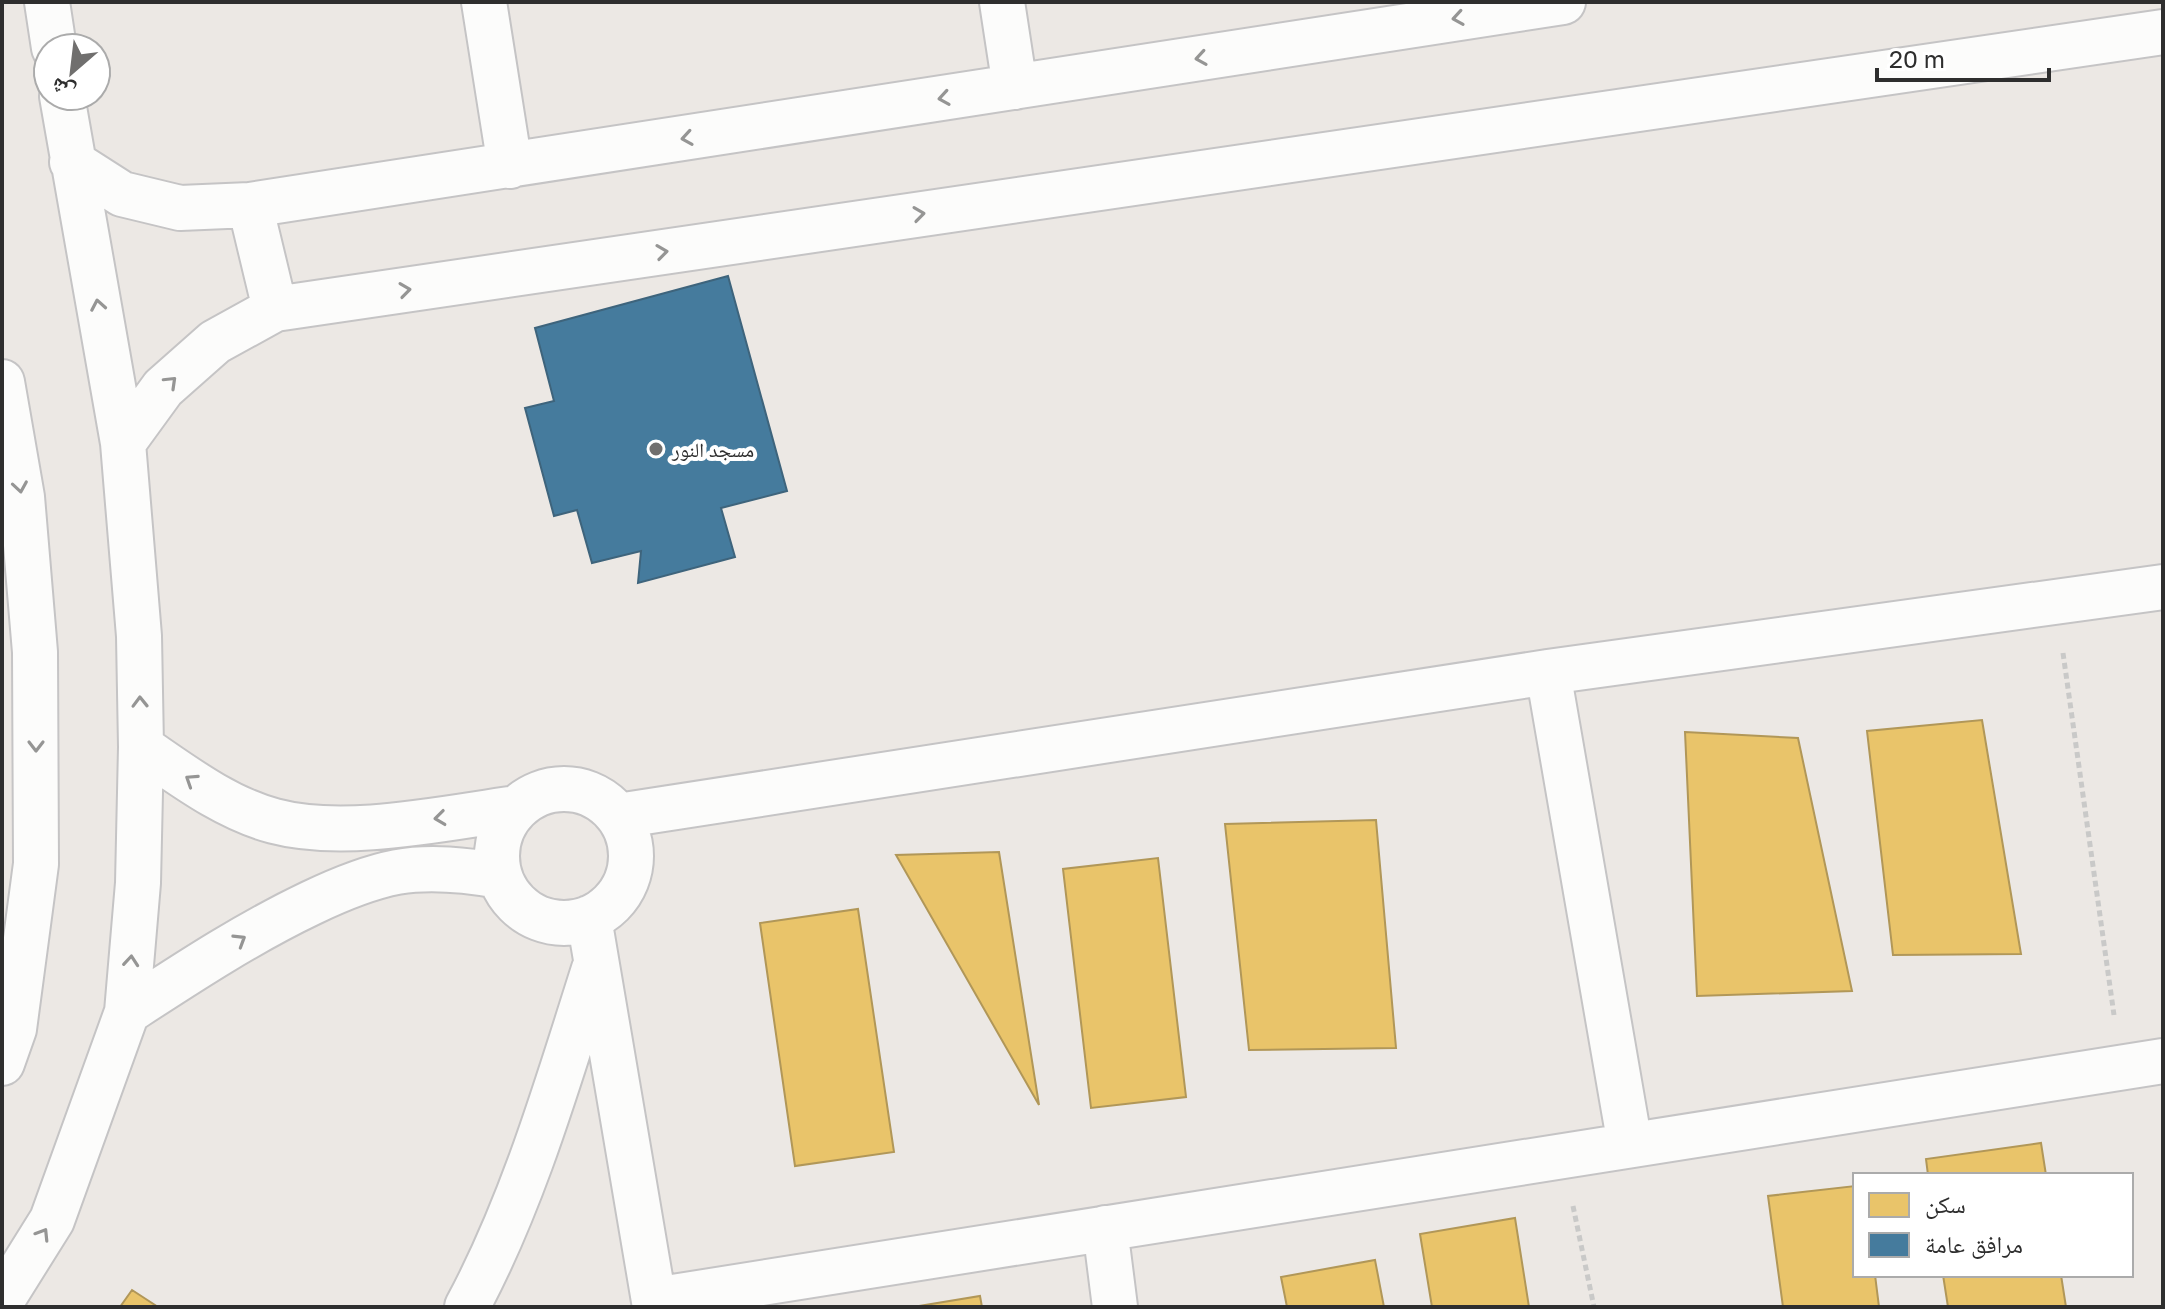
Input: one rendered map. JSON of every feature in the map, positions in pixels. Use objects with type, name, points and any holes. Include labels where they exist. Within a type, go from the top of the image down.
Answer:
[{"type":"street","points":[[47,2],[52,32]]},
{"type":"street","points":[[484,2],[510,166]]},
{"type":"street","points":[[1002,2],[1015,87]]},
{"type":"street","points":[[72,162],[122,194],[180,208],[250,205],[1563,2]]},
{"type":"street","points":[[123,443],[163,388],[215,342],[275,309],[2163,32]]},
{"type":"street","points":[[2,1300],[52,1220],[127,1012],[138,883],[141,747],[139,636],[123,443],[64,112]]},
{"type":"street","points":[[250,205],[275,309]]},
{"type":"street","points":[[2,382],[22,497],[35,652],[36,864],[14,1029],[2,1063]]},
{"type":"street","points":[[618,816],[1548,672],[2163,587]]},
{"type":"street","points":[[1548,672],[1630,1145]]},
{"type":"street","points":[[141,747],[230,804],[274,821],[320,828],[366,827],[517,808]]},
{"type":"street","points":[[569,789],[605,803],[618,816],[628,834],[631,854],[629,875],[620,894],[606,908],[589,918],[567,923],[545,920],[526,911],[510,896],[500,876],[496,858],[499,840],[505,822],[532,796],[569,789]]},
{"type":"street","points":[[127,1012],[259,928],[364,880],[431,869],[466,870],[500,876]]},
{"type":"street","points":[[589,918],[654,1303],[1105,1228],[2142,1065]]},
{"type":"street","points":[[467,1307],[482,1278],[544,1124],[596,963]]},
{"type":"street","points":[[1105,1228],[1115,1307]]},
{"type":"path","points":[[2056,602],[2142,1065]]},
{"type":"path","points":[[1562,1156],[1594,1307]]},
{"type":"building: سكن","points":[[1982,720],[2021,954],[1893,955],[1867,731]]},
{"type":"building: سكن","points":[[1685,732],[1798,738],[1852,991],[1697,996]]},
{"type":"building: سكن","points":[[1376,820],[1396,1048],[1249,1050],[1225,824]]},
{"type":"building: سكن","points":[[999,852],[1039,1105],[896,855]]},
{"type":"building: سكن","points":[[1158,858],[1186,1097],[1091,1108],[1063,869]]},
{"type":"building: سكن","points":[[858,909],[894,1152],[795,1166],[760,923]]},
{"type":"building: سكن","points":[[2041,1143],[2046,1173],[1928,1173],[1926,1159]]},
{"type":"building: سكن","points":[[1853,1186],[1853,1277],[1875,1277],[1879,1307],[1783,1307],[1768,1196]]},
{"type":"building: سكن","points":[[1515,1218],[1529,1307],[1432,1307],[1420,1234]]},
{"type":"building: سكن","points":[[1375,1260],[1384,1307],[1287,1307],[1281,1277]]},
{"type":"building: سكن","points":[[1943,1277],[2061,1277],[2066,1307],[1948,1307]]},
{"type":"building: سكن","points":[[132,1290],[158,1307],[120,1307]]},
{"type":"building: سكن","points":[[980,1296],[982,1307],[913,1307]]},
{"type":"building: مرافق عامة","name":"مسجد النور","points":[[728,276],[787,491],[721,508],[735,557],[638,583],[641,551],[592,563],[577,510],[554,516],[525,408],[554,401],[535,328]]},
{"type":"place","name":"مسجد النور","points":[[656,449]]}]
